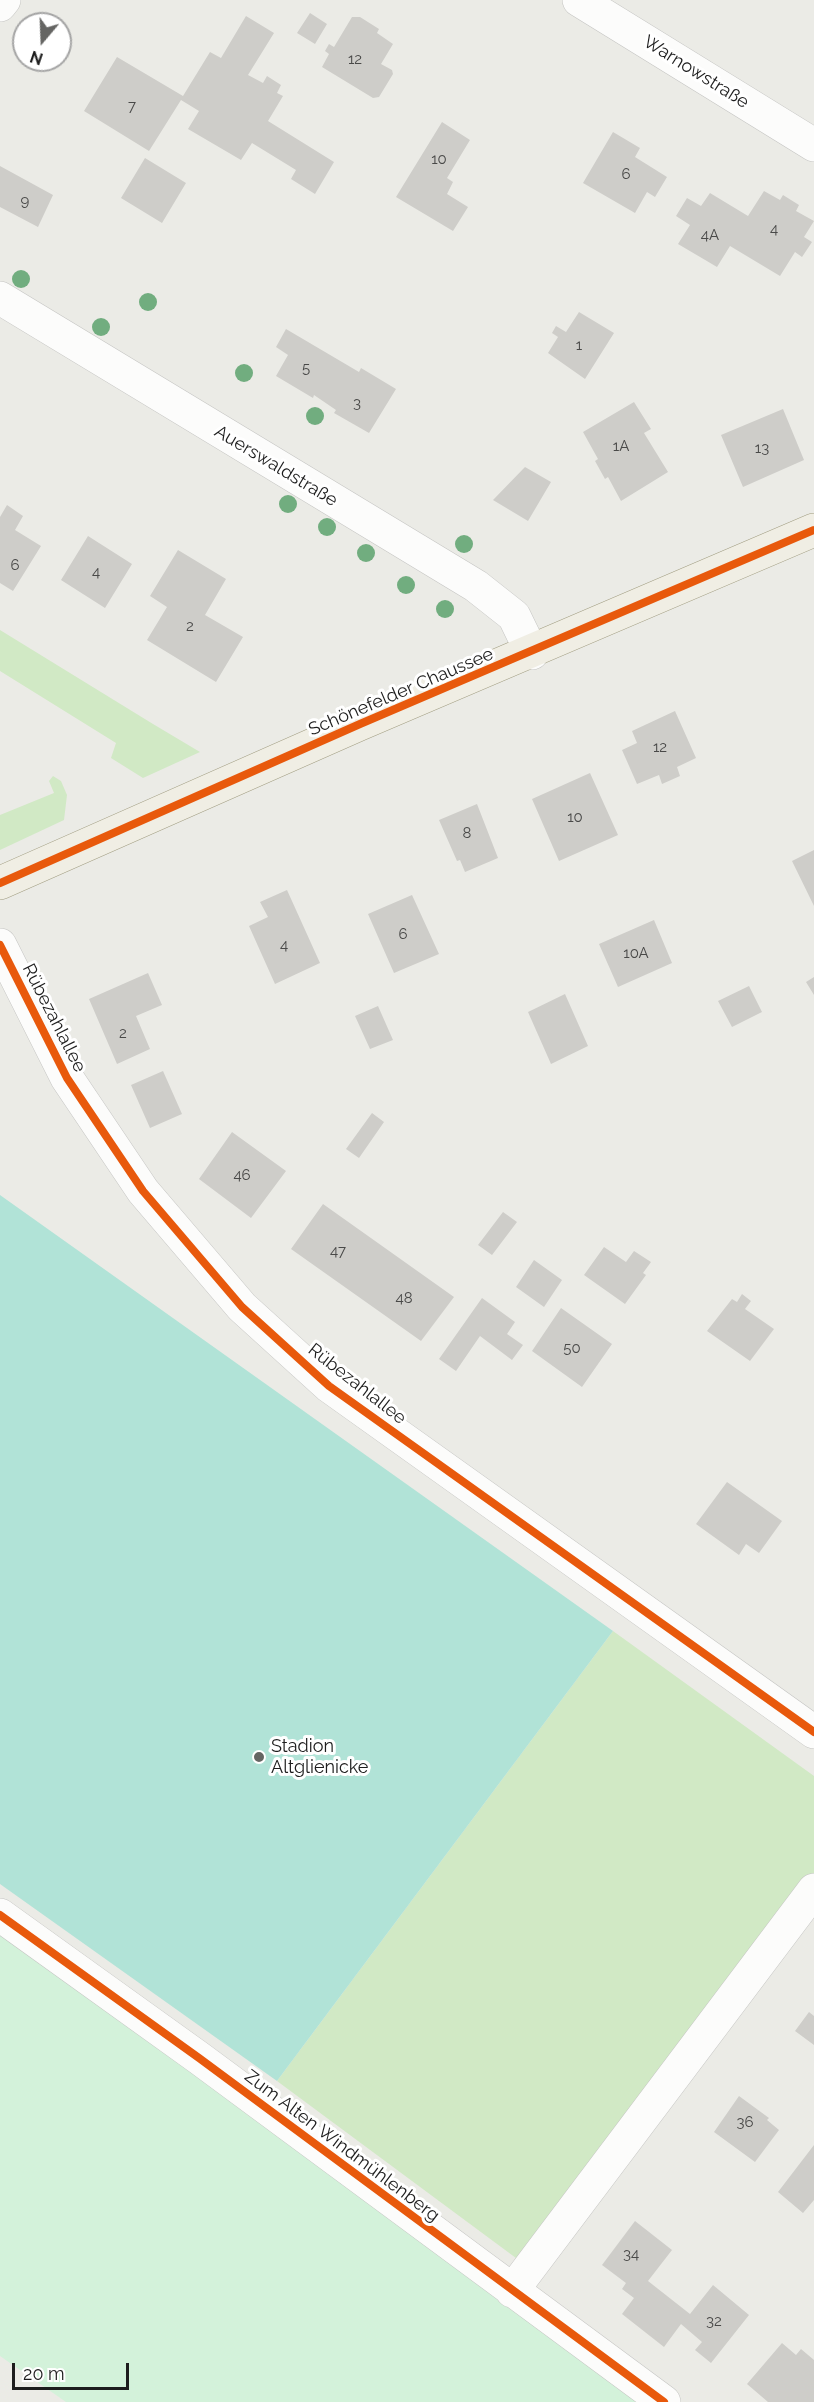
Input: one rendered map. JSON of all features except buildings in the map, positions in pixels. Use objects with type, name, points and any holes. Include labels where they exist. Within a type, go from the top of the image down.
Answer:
[{"type":"main road","name":"Schönefelder Chaussee","points":[[0,883],[360,724],[532,653],[814,530]]},
{"type":"street","points":[[0,5],[4,0]]},
{"type":"street","name":"Warnowstraße","points":[[579,0],[814,145]]},
{"type":"street","name":"Auerswaldstraße","points":[[0,298],[476,586],[514,616],[532,653]]},
{"type":"street","name":"Rübezahlallee","points":[[0,945],[67,1078],[143,1191],[242,1307],[329,1386],[814,1732]]},
{"type":"street","points":[[512,2291],[814,1890]]},
{"type":"street","name":"Zum Alten Windmühlenberg","points":[[0,1915],[199,2058],[664,2402]]},
{"type":"green space","points":[[0,630],[200,752],[143,778],[111,758],[116,743],[0,671]]},
{"type":"green space","points":[[53,776],[61,781],[67,795],[64,820],[0,850],[0,815],[54,793],[49,781]]},
{"type":"green space","points":[[613,1631],[814,1776],[814,1874],[520,2261],[277,2081]]},
{"type":"green space","points":[[0,1927],[650,2402],[66,2402],[0,2356]]},
{"type":"shaded area","name":"Stadion Altglienicke","points":[[0,1195],[613,1631],[277,2081],[0,1884]]},
{"type":"cycle path","points":[[0,883],[360,724],[814,530]]},
{"type":"cycle path","points":[[0,945],[67,1078],[143,1191],[242,1307],[329,1386],[814,1732]]},
{"type":"cycle path","points":[[0,1915],[199,2058],[664,2402]]},
{"type":"place","name":"Stadion Altglienicke","points":[[259,1757]]}]
